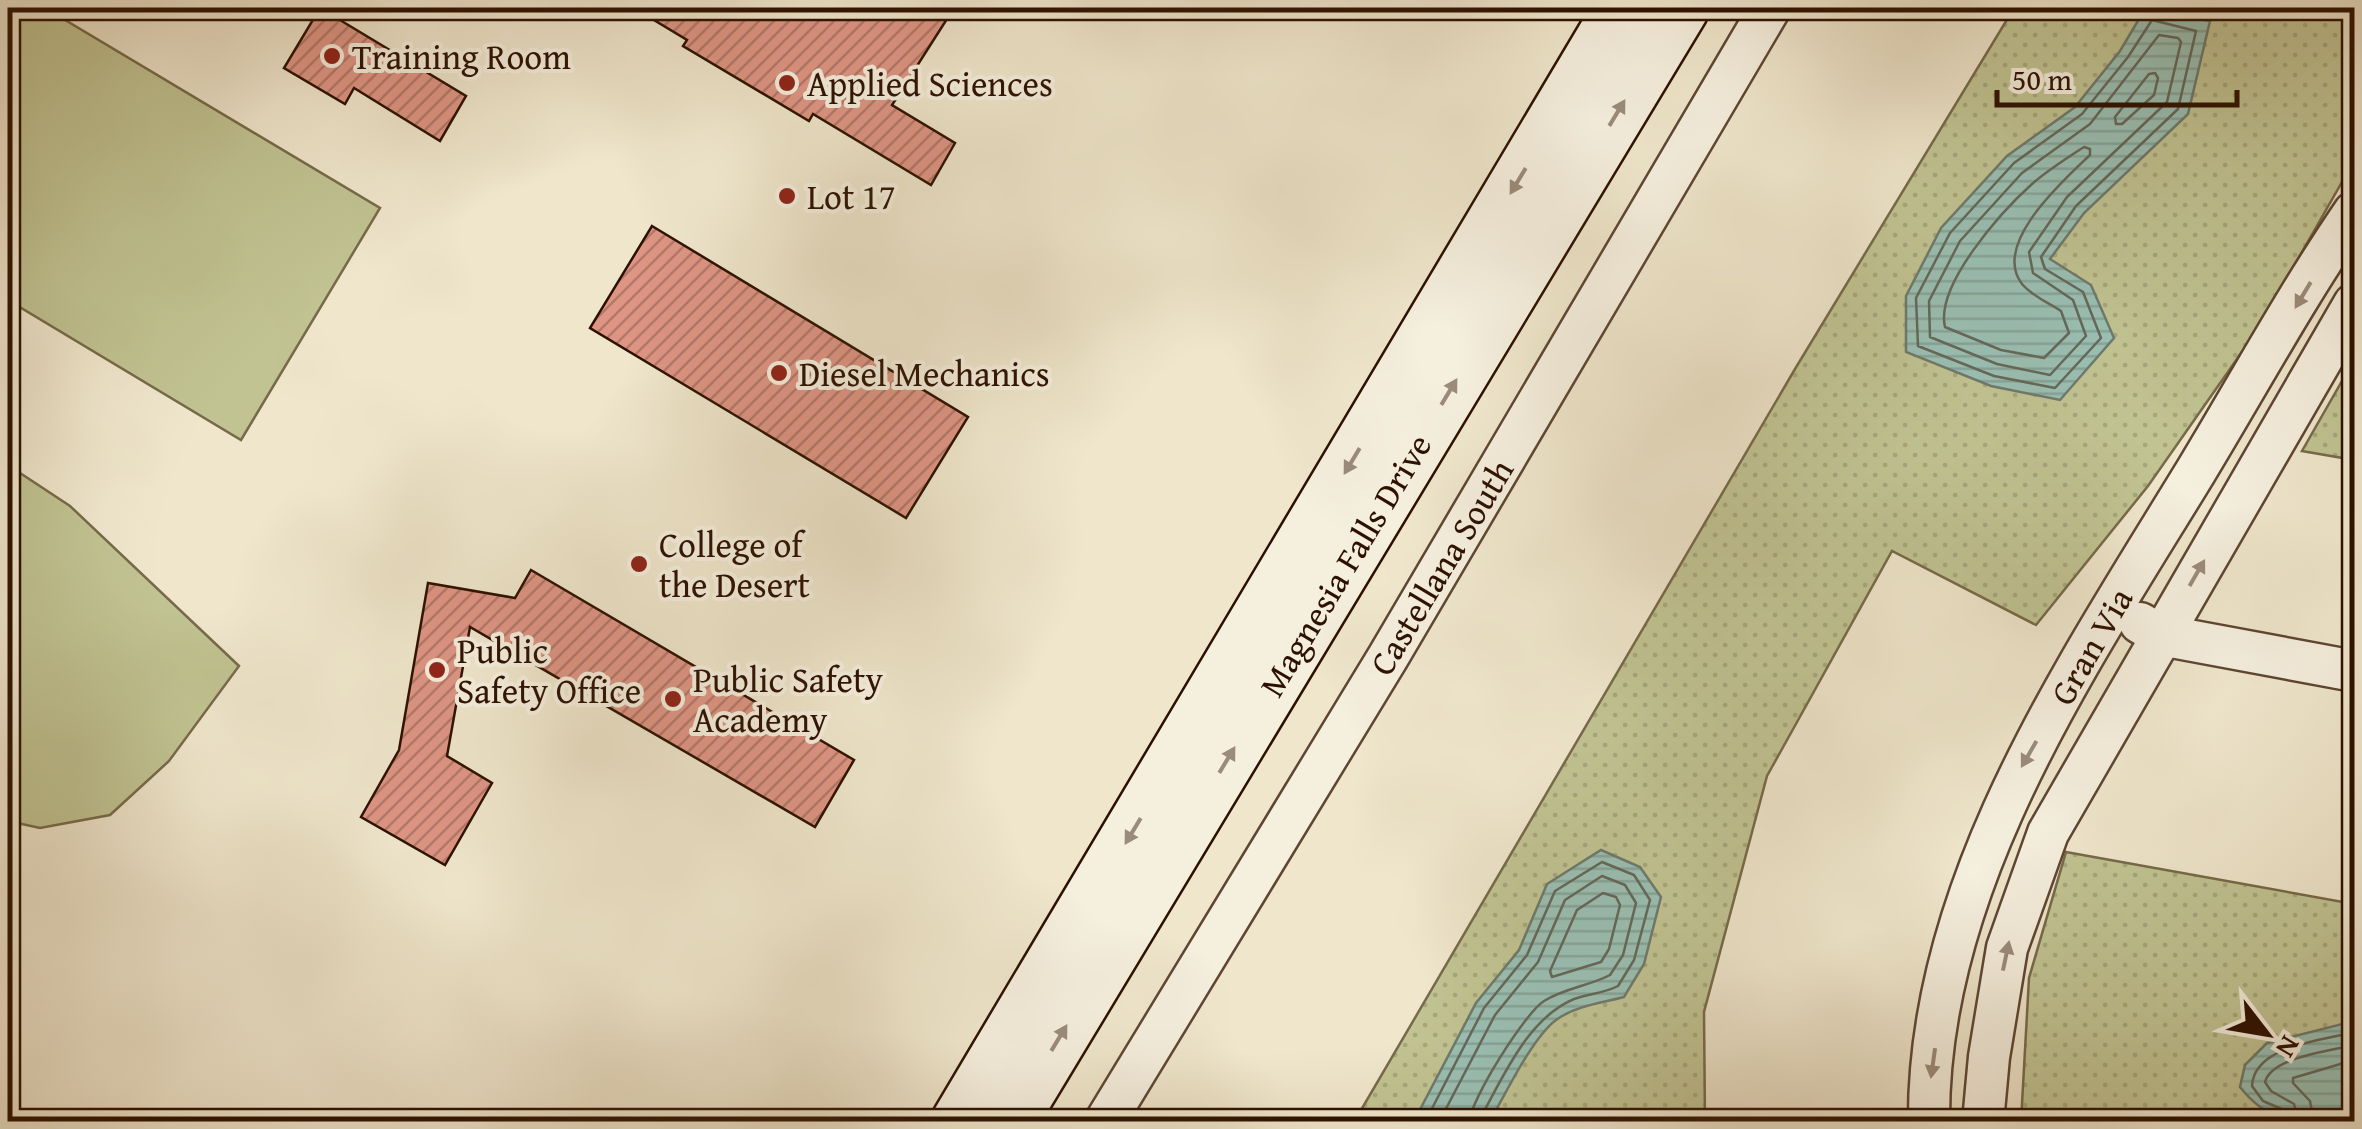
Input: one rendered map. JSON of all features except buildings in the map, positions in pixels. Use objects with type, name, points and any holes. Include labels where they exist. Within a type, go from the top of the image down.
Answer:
[{"type":"street","name":"Magnesia Falls Drive","points":[[959,1122],[1622,8]]},
{"type":"street","name":"Magnesia Falls Drive","points":[[1008,1122],[1680,8]]},
{"type":"street","name":"Castellana South","points":[[1105,1122],[1388,657],[1770,8]]},
{"type":"street","name":"Gran Via","points":[[1929,1122],[1928,1096],[1944,981],[1979,871],[2019,772],[2112,608],[2354,212]]},
{"type":"street","name":"Gran Via","points":[[1983,1122],[1988,1057],[2007,948],[2048,833],[2354,304]]},
{"type":"street","points":[[2112,608],[2161,635],[2354,671]]},
{"type":"green space","points":[[8,8],[45,8],[380,208],[241,440],[8,300]]},
{"type":"green space","points":[[2014,8],[2354,8],[2354,161],[2258,329],[2148,486],[2036,625],[1892,551],[1767,776],[1704,1012],[1705,1121],[1354,1122],[1795,369]]},
{"type":"green space","points":[[2354,360],[2354,460],[2302,451]]},
{"type":"green space","points":[[14,469],[70,506],[239,666],[169,761],[110,815],[40,828],[8,821],[8,471]]},
{"type":"green space","points":[[2066,852],[2354,904],[2354,1121],[2021,1122],[2029,978]]},
{"type":"water","points":[[2145,9],[2210,21],[2188,114],[2084,213],[2050,259],[2091,285],[2114,338],[2060,400],[1991,386],[1906,352],[1906,296],[1941,228],[2007,156],[2075,107],[2120,51]]},
{"type":"water","points":[[1601,850],[1640,867],[1661,897],[1644,964],[1624,997],[1580,1008],[1547,1028],[1490,1121],[1414,1121],[1476,1003],[1519,950],[1547,884]]},
{"type":"water","points":[[2354,1021],[2354,1121],[2305,1122],[2277,1116],[2252,1101],[2240,1087],[2245,1065],[2267,1043]]},
{"type":"place","name":"Training Room","points":[[332,56]]},
{"type":"place","name":"Applied Sciences","points":[[787,83]]},
{"type":"place","name":"Lot 17","points":[[787,196]]},
{"type":"place","name":"Diesel Mechanics","points":[[779,373]]},
{"type":"place","name":"College of the Desert","points":[[639,564]]},
{"type":"place","name":"Public Safety Office","points":[[437,670]]},
{"type":"place","name":"Public Safety Academy","points":[[673,699]]}]
